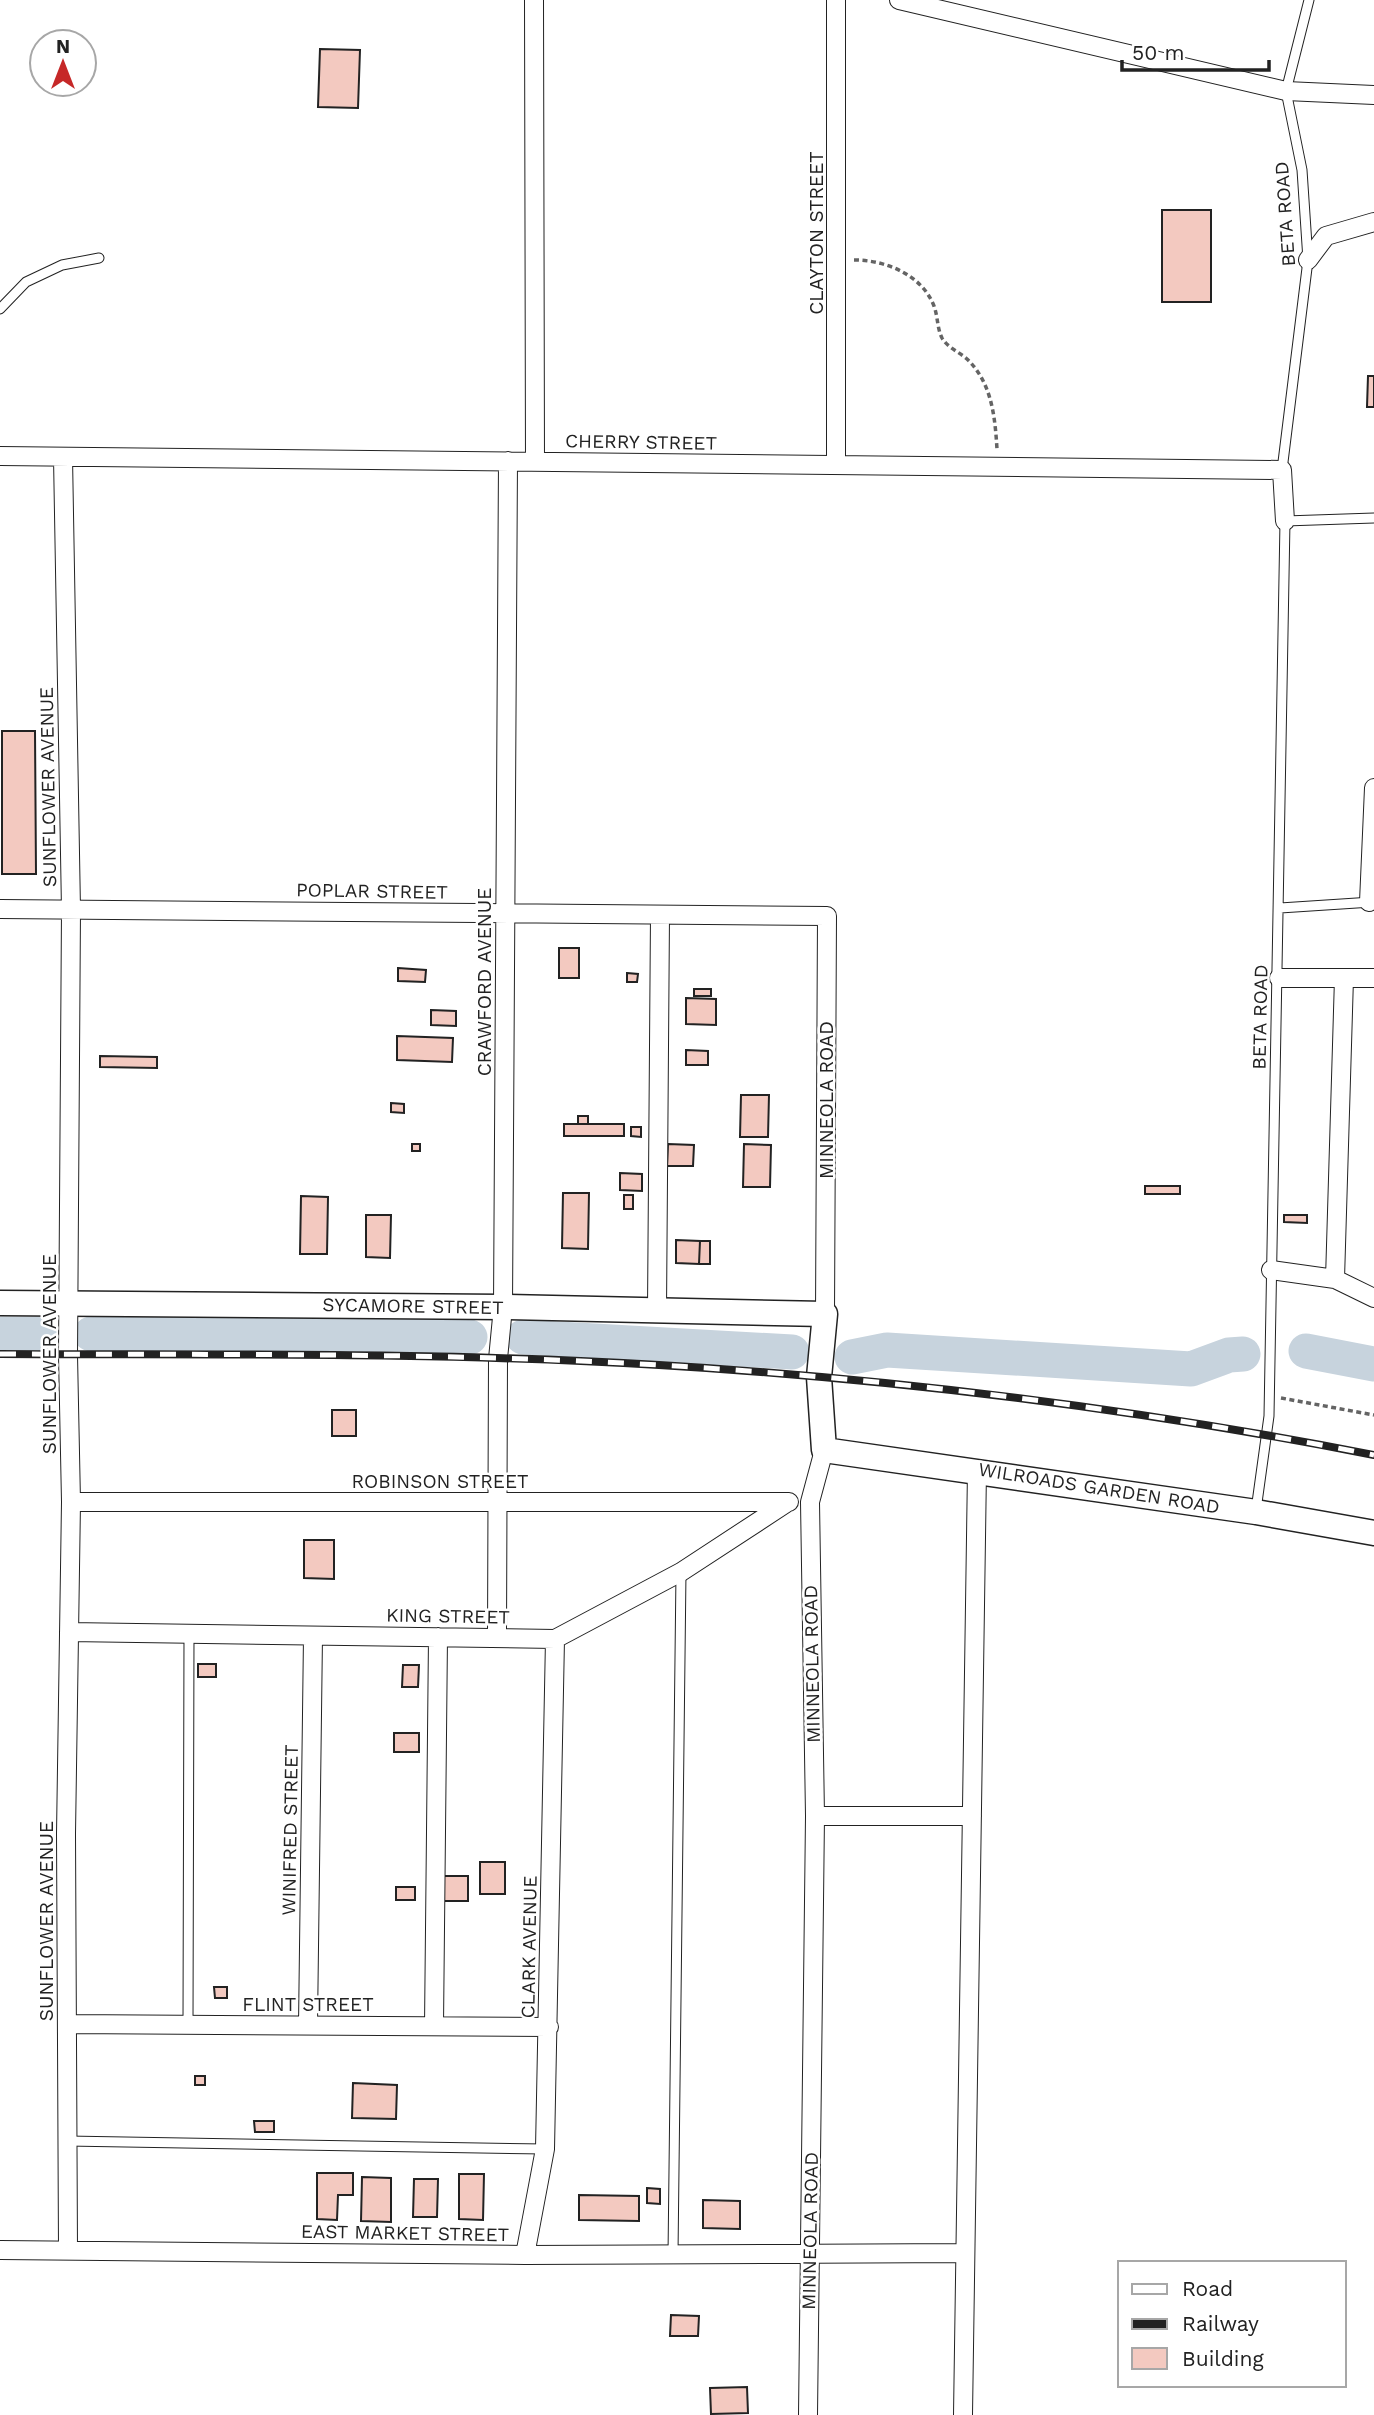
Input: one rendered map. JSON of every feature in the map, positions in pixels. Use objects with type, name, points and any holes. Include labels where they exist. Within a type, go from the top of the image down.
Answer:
[{"type":"street","points":[[534,0],[535,461]]},
{"type":"street","name":"CLAYTON STREET","points":[[836,0],[836,465]]},
{"type":"street","points":[[899,0],[1286,91],[1374,95]]},
{"type":"street","points":[[1308,260],[1326,236],[1374,222]]},
{"type":"street","name":"CHERRY STREET","points":[[0,456],[1282,470]]},
{"type":"street","name":"SUNFLOWER AVENUE","points":[[63,457],[71,909],[68,2250]]},
{"type":"street","name":"CRAWFORD AVENUE","points":[[497,1638],[498,1359],[503,1307],[508,461]]},
{"type":"street","points":[[1282,470],[1285,521]]},
{"type":"street","points":[[1372,902],[1374,788]]},
{"type":"street","name":"POPLAR STREET","points":[[0,909],[827,916]]},
{"type":"street","points":[[657,1310],[660,915]]},
{"type":"street","name":"MINNEOLA ROAD","points":[[808,2415],[815,1815],[810,1502],[824,1450],[819,1377],[825,1314],[827,916]]},
{"type":"street","points":[[1279,978],[1374,978]]},
{"type":"street","points":[[1335,1279],[1344,978]]},
{"type":"street","points":[[1271,1270],[1335,1279],[1374,1298]]},
{"type":"street","name":"SYCAMORE STREET","points":[[0,1303],[503,1307],[825,1314]]},
{"type":"street","name":"WILROADS GARDEN ROAD","points":[[824,1450],[1256,1512],[1374,1533]]},
{"type":"street","points":[[963,2415],[977,1470]]},
{"type":"street","name":"ROBINSON STREET","points":[[71,1502],[810,1502]]},
{"type":"street","name":"KING STREET","points":[[69,1632],[555,1639],[681,1572],[788,1502]]},
{"type":"street","name":"WINIFRED STREET","points":[[308,2025],[313,1636]]},
{"type":"street","points":[[434,2026],[438,1637]]},
{"type":"street","name":"CLARK AVENUE","points":[[525,2255],[545,2149],[555,1639]]},
{"type":"street","points":[[815,1815],[972,1816]]},
{"type":"street","name":"FLINT STREET","points":[[67,2024],[549,2027]]},
{"type":"street","name":"EAST MARKET STREET","points":[[0,2250],[525,2255],[965,2253]]},
{"type":"lane","name":"BETA ROAD","points":[[1282,470],[1308,260],[1303,170],[1286,91],[1309,0]]},
{"type":"lane","points":[[0,309],[26,282],[62,265],[99,258]]},
{"type":"lane","points":[[1285,521],[1374,517]]},
{"type":"lane","name":"BETA ROAD","points":[[1256,1512],[1269,1395],[1279,978],[1285,521]]},
{"type":"lane","points":[[1280,908],[1372,902]]},
{"type":"lane","points":[[673,2255],[681,1572]]},
{"type":"lane","points":[[188,2025],[189,1634]]},
{"type":"lane","points":[[67,2141],[545,2149]]},
{"type":"path","points":[[837,260],[884,263],[916,279],[934,305],[943,340],[968,360],[986,386],[995,412],[998,465]]},
{"type":"path","points":[[1269,1395],[1374,1415]]},
{"type":"building","points":[[320,49],[360,50],[358,108],[318,107]]},
{"type":"building","points":[[1162,210],[1211,210],[1211,302],[1162,302]]},
{"type":"building","points":[[1368,376],[1374,376],[1374,407],[1367,407]]},
{"type":"building","points":[[2,731],[35,731],[36,874],[2,874]]},
{"type":"building","points":[[559,948],[579,948],[579,978],[559,978]]},
{"type":"building","points":[[398,968],[426,970],[425,982],[398,981]]},
{"type":"building","points":[[627,973],[638,974],[637,982],[627,982]]},
{"type":"building","points":[[694,989],[711,989],[711,996],[694,996]]},
{"type":"building","points":[[686,998],[716,999],[716,1025],[686,1024]]},
{"type":"building","points":[[431,1010],[456,1011],[456,1026],[431,1025]]},
{"type":"building","points":[[397,1036],[453,1038],[452,1062],[397,1060]]},
{"type":"building","points":[[686,1050],[708,1051],[708,1065],[686,1065]]},
{"type":"building","points":[[100,1056],[157,1057],[157,1068],[100,1067]]},
{"type":"building","points":[[741,1095],[769,1095],[768,1137],[740,1137]]},
{"type":"building","points":[[391,1103],[404,1104],[404,1113],[391,1112]]},
{"type":"building","points":[[578,1116],[588,1116],[588,1124],[578,1124]]},
{"type":"building","points":[[564,1124],[624,1124],[624,1136],[564,1136]]},
{"type":"building","points":[[631,1127],[641,1127],[641,1137],[631,1136]]},
{"type":"building","points":[[412,1144],[420,1144],[420,1151],[412,1151]]},
{"type":"building","points":[[668,1144],[694,1145],[693,1166],[667,1166]]},
{"type":"building","points":[[744,1144],[771,1145],[770,1187],[743,1187]]},
{"type":"building","points":[[620,1173],[642,1174],[642,1191],[620,1190]]},
{"type":"building","points":[[1145,1186],[1180,1186],[1180,1194],[1145,1194]]},
{"type":"building","points":[[563,1193],[589,1193],[588,1249],[562,1248]]},
{"type":"building","points":[[624,1195],[633,1195],[633,1209],[624,1209]]},
{"type":"building","points":[[301,1196],[328,1197],[327,1254],[300,1254]]},
{"type":"building","points":[[366,1215],[391,1215],[390,1258],[366,1257]]},
{"type":"building","points":[[1284,1215],[1307,1215],[1307,1223],[1284,1222]]},
{"type":"building","points":[[676,1240],[700,1241],[699,1264],[676,1263]]},
{"type":"building","points":[[700,1241],[710,1241],[710,1264],[699,1264]]},
{"type":"building","points":[[332,1410],[356,1410],[356,1436],[332,1436]]},
{"type":"building","points":[[304,1540],[334,1540],[334,1579],[304,1578]]},
{"type":"building","points":[[198,1664],[216,1664],[216,1677],[198,1677]]},
{"type":"building","points":[[403,1665],[419,1665],[418,1687],[402,1687]]},
{"type":"building","points":[[394,1733],[419,1733],[419,1752],[394,1752]]},
{"type":"building","points":[[480,1862],[505,1862],[505,1894],[480,1894]]},
{"type":"building","points":[[443,1876],[468,1876],[468,1901],[443,1901]]},
{"type":"building","points":[[396,1887],[415,1887],[415,1900],[396,1900]]},
{"type":"building","points":[[214,1987],[227,1987],[227,1998],[215,1998]]},
{"type":"building","points":[[195,2076],[205,2076],[205,2085],[195,2085]]},
{"type":"building","points":[[353,2083],[397,2085],[396,2119],[352,2118]]},
{"type":"building","points":[[254,2121],[274,2121],[274,2132],[255,2132]]},
{"type":"building","points":[[317,2173],[353,2173],[353,2195],[338,2195],[337,2220],[317,2219]]},
{"type":"building","points":[[459,2174],[484,2174],[483,2220],[459,2219]]},
{"type":"building","points":[[362,2177],[391,2178],[391,2222],[361,2221]]},
{"type":"building","points":[[414,2179],[438,2179],[437,2217],[413,2217]]},
{"type":"building","points":[[647,2188],[660,2189],[660,2204],[647,2203]]},
{"type":"building","points":[[579,2195],[639,2196],[639,2221],[579,2220]]},
{"type":"building","points":[[703,2200],[740,2201],[740,2229],[703,2228]]},
{"type":"building","points":[[671,2315],[699,2316],[698,2336],[670,2336]]},
{"type":"building","points":[[747,2387],[748,2413],[711,2414],[710,2388]]},
{"type":"waterway","points":[[0,1334],[39,1334]]},
{"type":"waterway","points":[[91,1334],[470,1337]]},
{"type":"waterway","points":[[523,1337],[792,1352]]},
{"type":"waterway","points":[[852,1357],[887,1350],[1191,1369],[1229,1355],[1243,1354]]},
{"type":"waterway","points":[[1306,1351],[1374,1364]]},
{"type":"railway","points":[[0,1354],[494,1358],[749,1371],[1018,1398],[1196,1423],[1374,1455]]}]
